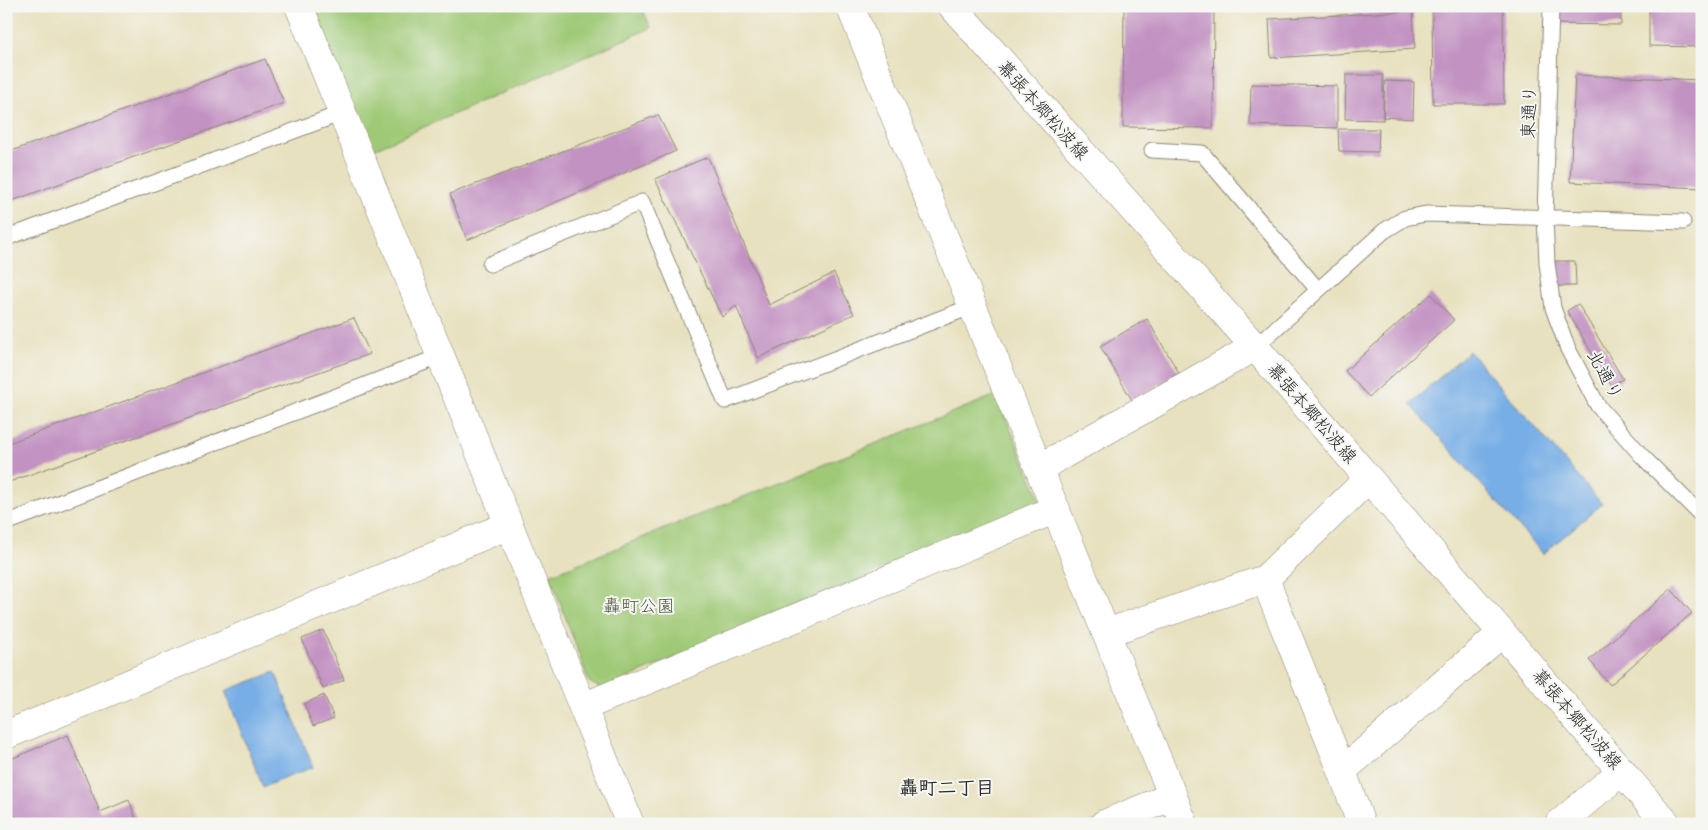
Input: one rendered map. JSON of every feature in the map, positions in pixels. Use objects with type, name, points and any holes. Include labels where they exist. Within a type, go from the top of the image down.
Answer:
[{"type":"street","points":[[299,6],[630,824]]},
{"type":"street","points":[[850,6],[1184,824]]},
{"type":"street","name":"幕張本郷松波線","points":[[952,6],[1255,347],[1667,824]]},
{"type":"street","points":[[1038,468],[1255,347]]},
{"type":"street","points":[[1106,633],[1265,579],[1368,479]]},
{"type":"street","points":[[583,706],[1056,509]]},
{"type":"street","points":[[8,729],[509,525]]},
{"type":"street","points":[[1265,579],[1342,771],[1361,824]]},
{"type":"street","points":[[1342,771],[1502,633]]},
{"type":"street","points":[[1559,824],[1622,771]]},
{"type":"street","points":[[1104,824],[1173,796]]},
{"type":"lane","name":"東通り","points":[[1545,218],[1550,6]]},
{"type":"lane","points":[[6,238],[342,112]]},
{"type":"lane","points":[[1152,150],[1202,153],[1318,290]]},
{"type":"lane","points":[[490,264],[642,202],[725,401],[973,306]]},
{"type":"lane","points":[[1255,347],[1384,231],[1405,218],[1426,214],[1683,222]]},
{"type":"lane","name":"北通り","points":[[1545,218],[1547,264],[1553,308],[1568,349],[1598,406],[1642,456],[1702,516]]},
{"type":"lane","points":[[6,523],[441,356]]},
{"type":"green space","points":[[312,6],[641,6],[651,28],[369,151]]},
{"type":"green space","name":"轟町公園","points":[[996,395],[1041,501],[602,689],[589,682],[550,575]]},
{"type":"water","points":[[1469,351],[1602,504],[1543,554],[1410,404]]},
{"type":"water","points":[[275,672],[313,767],[263,787],[225,691]]},
{"type":"building","points":[[1124,6],[1214,6],[1213,128],[1123,127]]},
{"type":"building","points":[[1432,6],[1503,6],[1504,104],[1433,104]]},
{"type":"building","points":[[1553,6],[1621,6],[1621,25],[1552,24]]},
{"type":"building","points":[[1649,6],[1702,6],[1702,47],[1649,46]]},
{"type":"building","points":[[1413,11],[1415,49],[1271,58],[1269,19]]},
{"type":"building","points":[[265,59],[284,103],[6,203],[6,153]]},
{"type":"building","points":[[1346,75],[1383,75],[1383,120],[1345,119]]},
{"type":"building","points":[[1575,75],[1702,80],[1702,188],[1570,182]]},
{"type":"building","points":[[1385,81],[1414,82],[1413,119],[1383,117]]},
{"type":"building","points":[[1251,84],[1337,86],[1337,128],[1250,125]]},
{"type":"building","points":[[658,115],[676,151],[467,240],[450,194]]},
{"type":"building","points":[[1338,129],[1379,129],[1378,152],[1339,151]]},
{"type":"building","points":[[708,157],[769,305],[834,273],[854,314],[758,358],[736,306],[722,317],[655,179]]},
{"type":"building","points":[[1555,261],[1575,261],[1576,286],[1555,286]]},
{"type":"building","points":[[1431,294],[1454,320],[1369,397],[1345,371]]},
{"type":"building","points":[[1578,304],[1623,379],[1611,385],[1567,311]]},
{"type":"building","points":[[354,318],[370,354],[6,483],[6,444]]},
{"type":"building","points":[[1147,319],[1179,373],[1132,400],[1100,346]]},
{"type":"building","points":[[1671,589],[1692,613],[1610,685],[1589,660]]},
{"type":"building","points":[[323,630],[344,680],[323,689],[302,639]]},
{"type":"building","points":[[324,695],[334,718],[313,726],[304,704]]},
{"type":"building","points":[[68,735],[100,812],[129,800],[138,824],[6,824],[6,761]]},
{"type":"district","name":"轟町二丁目","points":[[947,787]]}]
